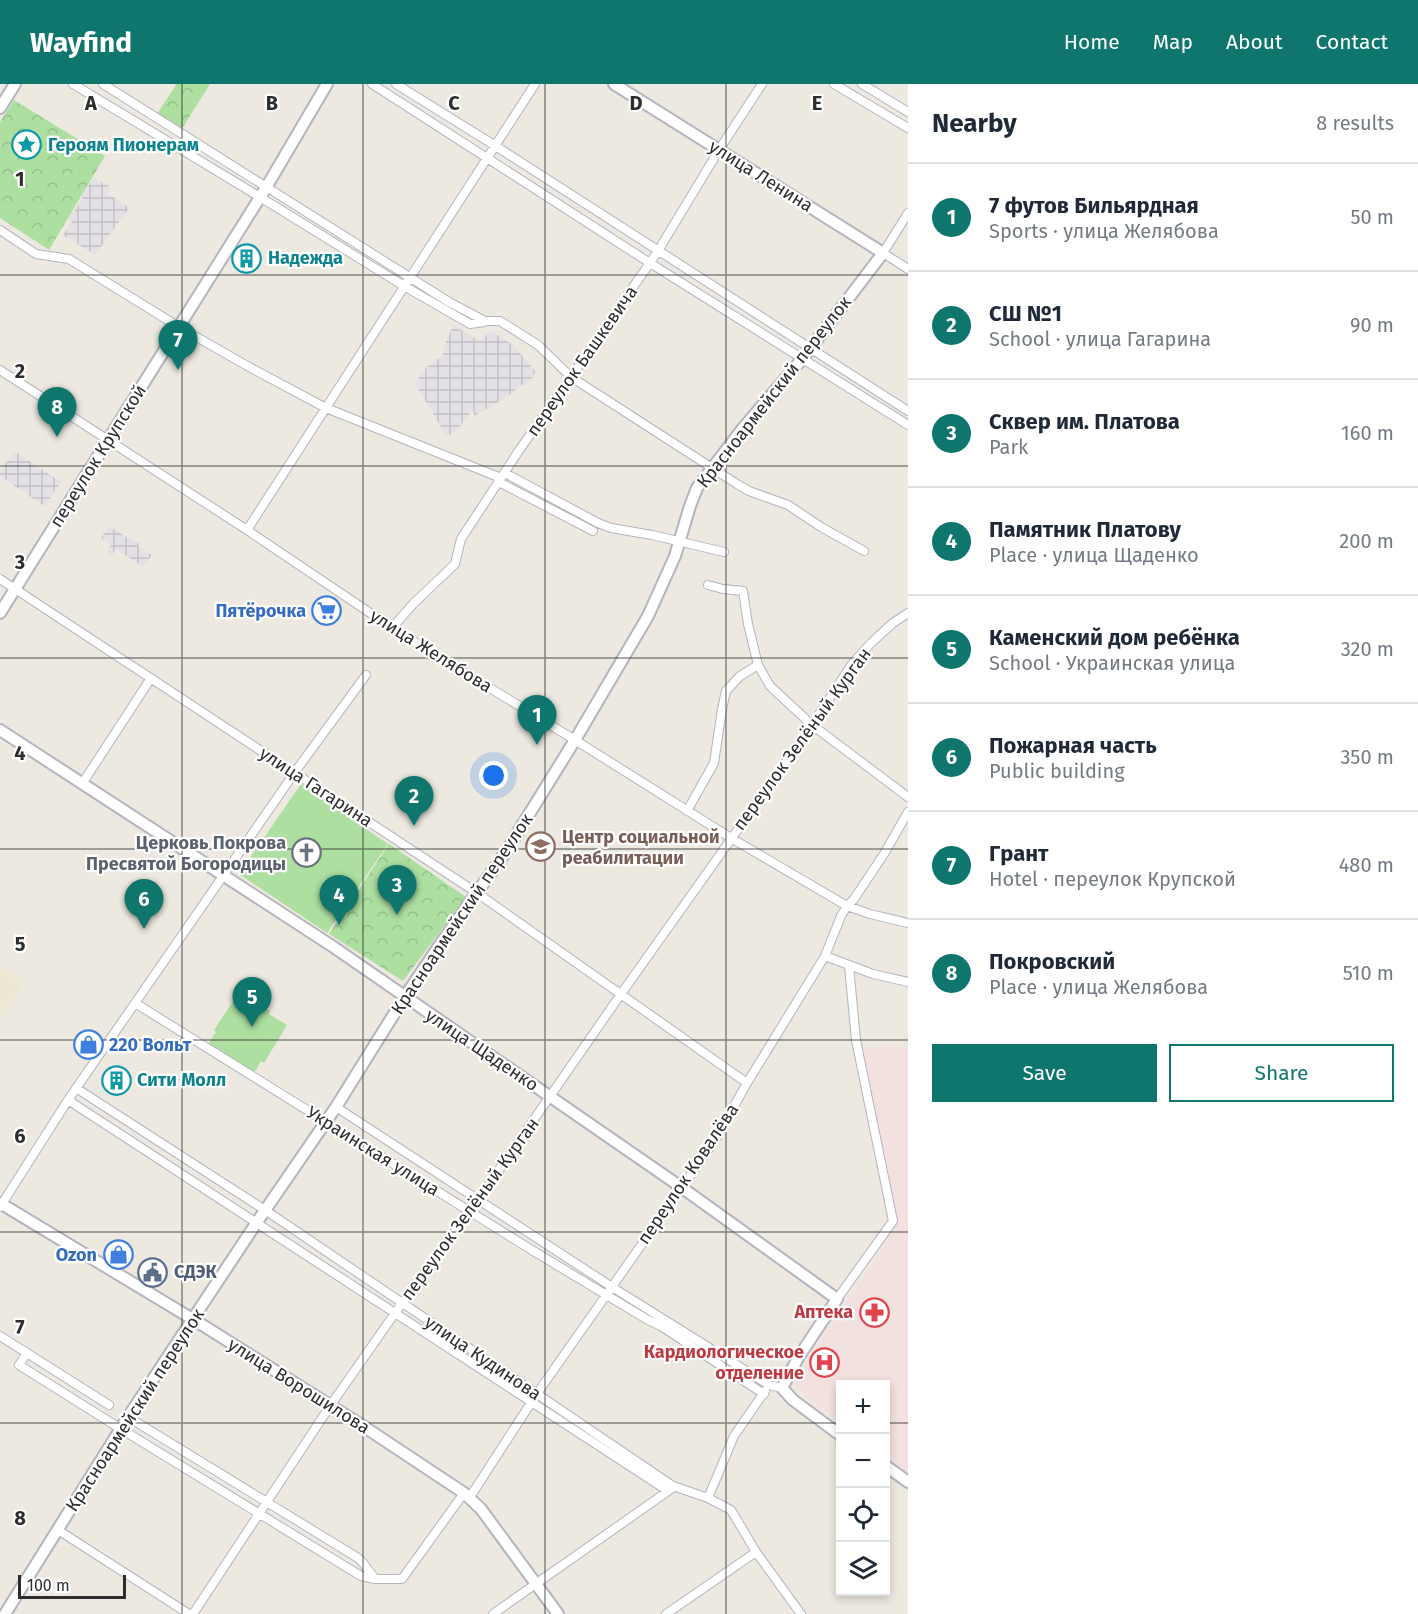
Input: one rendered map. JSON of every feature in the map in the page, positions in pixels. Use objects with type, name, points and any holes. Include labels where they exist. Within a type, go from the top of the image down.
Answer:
[{"type":"street","points":[[0,108],[15,84]]},
{"type":"street","points":[[73,84],[470,324],[500,321],[538,345],[571,377],[749,491],[788,505],[864,551]]},
{"type":"street","points":[[103,84],[449,302],[485,321]]},
{"type":"street","name":"переулок Крупской","points":[[0,613],[267,186],[327,84]]},
{"type":"street","points":[[372,84],[650,263],[908,424]]},
{"type":"street","points":[[396,84],[908,411]]},
{"type":"street","points":[[247,530],[535,84]]},
{"type":"street","name":"улица Ленина","points":[[614,84],[908,269]]},
{"type":"street","name":"переулок Башкевича","points":[[393,628],[413,604],[455,564],[461,539],[520,449],[658,251],[762,84]]},
{"type":"street","points":[[834,84],[908,128]]},
{"type":"street","points":[[862,84],[908,112]]},
{"type":"street","name":"Красноармейский переулок","points":[[5,1614],[128,1418],[336,1107],[404,998],[505,853],[575,740],[648,616],[680,541],[697,488],[743,428],[803,358],[883,253],[908,213]]},
{"type":"street","points":[[0,230],[36,254],[69,259],[179,327],[326,408],[502,478],[611,528],[724,552]]},
{"type":"street","name":"улица Желябова","points":[[0,370],[393,628],[731,838],[847,906],[908,923]]},
{"type":"street","points":[[502,478],[593,531]]},
{"type":"street","name":"улица Гагарина","points":[[0,579],[477,893],[747,1083]]},
{"type":"street","points":[[708,585],[743,591],[758,665],[770,686],[812,725],[908,797]]},
{"type":"street","name":"переулок Зелёный Курган","points":[[191,1614],[260,1514],[330,1406],[402,1303],[471,1211],[621,993],[812,725],[852,664],[872,642],[908,613]]},
{"type":"street","points":[[687,811],[714,763],[726,691],[740,676],[758,665]]},
{"type":"street","points":[[1,1205],[76,1088],[295,772],[366,675]]},
{"type":"street","points":[[82,784],[151,678]]},
{"type":"street","name":"улица Щаденко","points":[[0,730],[332,946],[404,998],[681,1187],[837,1299]]},
{"type":"street","name":"переулок Ковалёва","points":[[375,1579],[402,1579],[467,1495],[715,1140],[825,956],[841,916],[884,854],[908,812]]},
{"type":"street","points":[[825,956],[873,974],[908,982]]},
{"type":"street","points":[[839,1434],[793,1400],[782,1388],[798,1358],[837,1299],[893,1221],[856,1040],[849,966]]},
{"type":"street","name":"Украинская улица","points":[[135,1003],[606,1295],[661,1326],[764,1394]]},
{"type":"street","name":"улица Кудинова","points":[[76,1088],[265,1210],[671,1489]]},
{"type":"street","name":"улица Кудинова","points":[[68,1100],[532,1403],[671,1489],[708,1498],[731,1510],[756,1552],[801,1614]]},
{"type":"street","name":"Украинская улица","points":[[336,1107],[612,1287],[769,1385],[782,1388]]},
{"type":"street","name":"улица Ворошилова","points":[[1,1205],[193,1319],[432,1470],[467,1495],[481,1509],[558,1614]]},
{"type":"street","points":[[0,1336],[109,1405]]},
{"type":"street","points":[[27,1353],[19,1365],[356,1573],[375,1579]]},
{"type":"street","points":[[708,1498],[734,1436],[769,1385]]},
{"type":"street","points":[[128,1418],[358,1558],[375,1579]]},
{"type":"street","points":[[890,1470],[908,1482]]},
{"type":"street","points":[[493,1614],[671,1489]]},
{"type":"street","points":[[58,1530],[191,1614]]},
{"type":"street","points":[[666,1614],[756,1552]]},
{"type":"shaded area","points":[[95,177],[105,185],[106,182],[109,184],[111,188],[107,193],[129,208],[95,255],[63,235],[72,222],[68,219],[83,199],[81,196]]},
{"type":"shaded area","points":[[453,325],[480,341],[491,331],[513,345],[536,372],[531,379],[500,401],[474,416],[473,409],[457,430],[447,437],[416,385],[426,368],[443,355]]},
{"type":"shaded area","points":[[14,451],[61,482],[44,506],[0,476],[0,472]]},
{"type":"shaded area","points":[[109,526],[129,537],[152,555],[144,567],[116,549],[112,555],[107,552],[111,545],[101,538]]},
{"type":"shaded area","points":[[0,968],[23,982],[0,1018]]},
{"type":"shaded area","points":[[895,1046],[908,1048],[908,1474],[890,1459],[890,1380],[836,1380],[836,1419],[791,1383],[897,1225],[863,1048]]},
{"type":"green space","points":[[175,84],[210,84],[180,132],[155,117]]},
{"type":"green space","points":[[14,100],[105,156],[49,250],[0,218],[0,122]]},
{"type":"green space","points":[[301,784],[388,844],[327,933],[239,874]]},
{"type":"green space","points":[[389,844],[466,897],[403,981],[329,934]]},
{"type":"green space","points":[[234,1000],[250,1010],[255,1003],[270,1011],[269,1014],[287,1025],[264,1063],[261,1061],[254,1073],[208,1044],[216,1032],[214,1030]]},
{"type":"place","name":"Героям Пионерам","points":[[27,145]]},
{"type":"place","name":"Надежда","points":[[247,258]]},
{"type":"place","name":"Грант","points":[[178,370]]},
{"type":"place","name":"Покровский","points":[[57,437]]},
{"type":"place","name":"Пятёрочка","points":[[327,611]]},
{"type":"place","name":"7 футов Бильярдная","points":[[537,745]]},
{"type":"place","name":"СШ №1","points":[[414,826]]},
{"type":"place","name":"Центр социальной реабилитации","points":[[541,847]]},
{"type":"place","name":"Церковь Покрова Пресвятой Богородицы","points":[[307,853]]},
{"type":"place","name":"Сквер им. Платова","points":[[397,915]]},
{"type":"place","name":"Памятник Платову","points":[[339,925]]},
{"type":"place","name":"Пожарная часть","points":[[144,929]]},
{"type":"place","name":"Каменский дом ребёнка","points":[[252,1027]]},
{"type":"place","name":"220 Вольт","points":[[88,1045]]},
{"type":"place","name":"Сити Молл","points":[[116,1080]]},
{"type":"place","name":"Ozon","points":[[118,1255]]},
{"type":"place","name":"СДЭК","points":[[153,1272]]},
{"type":"place","name":"Аптека","points":[[874,1312]]},
{"type":"place","name":"Кардиологическое отделение","points":[[825,1362]]}]
